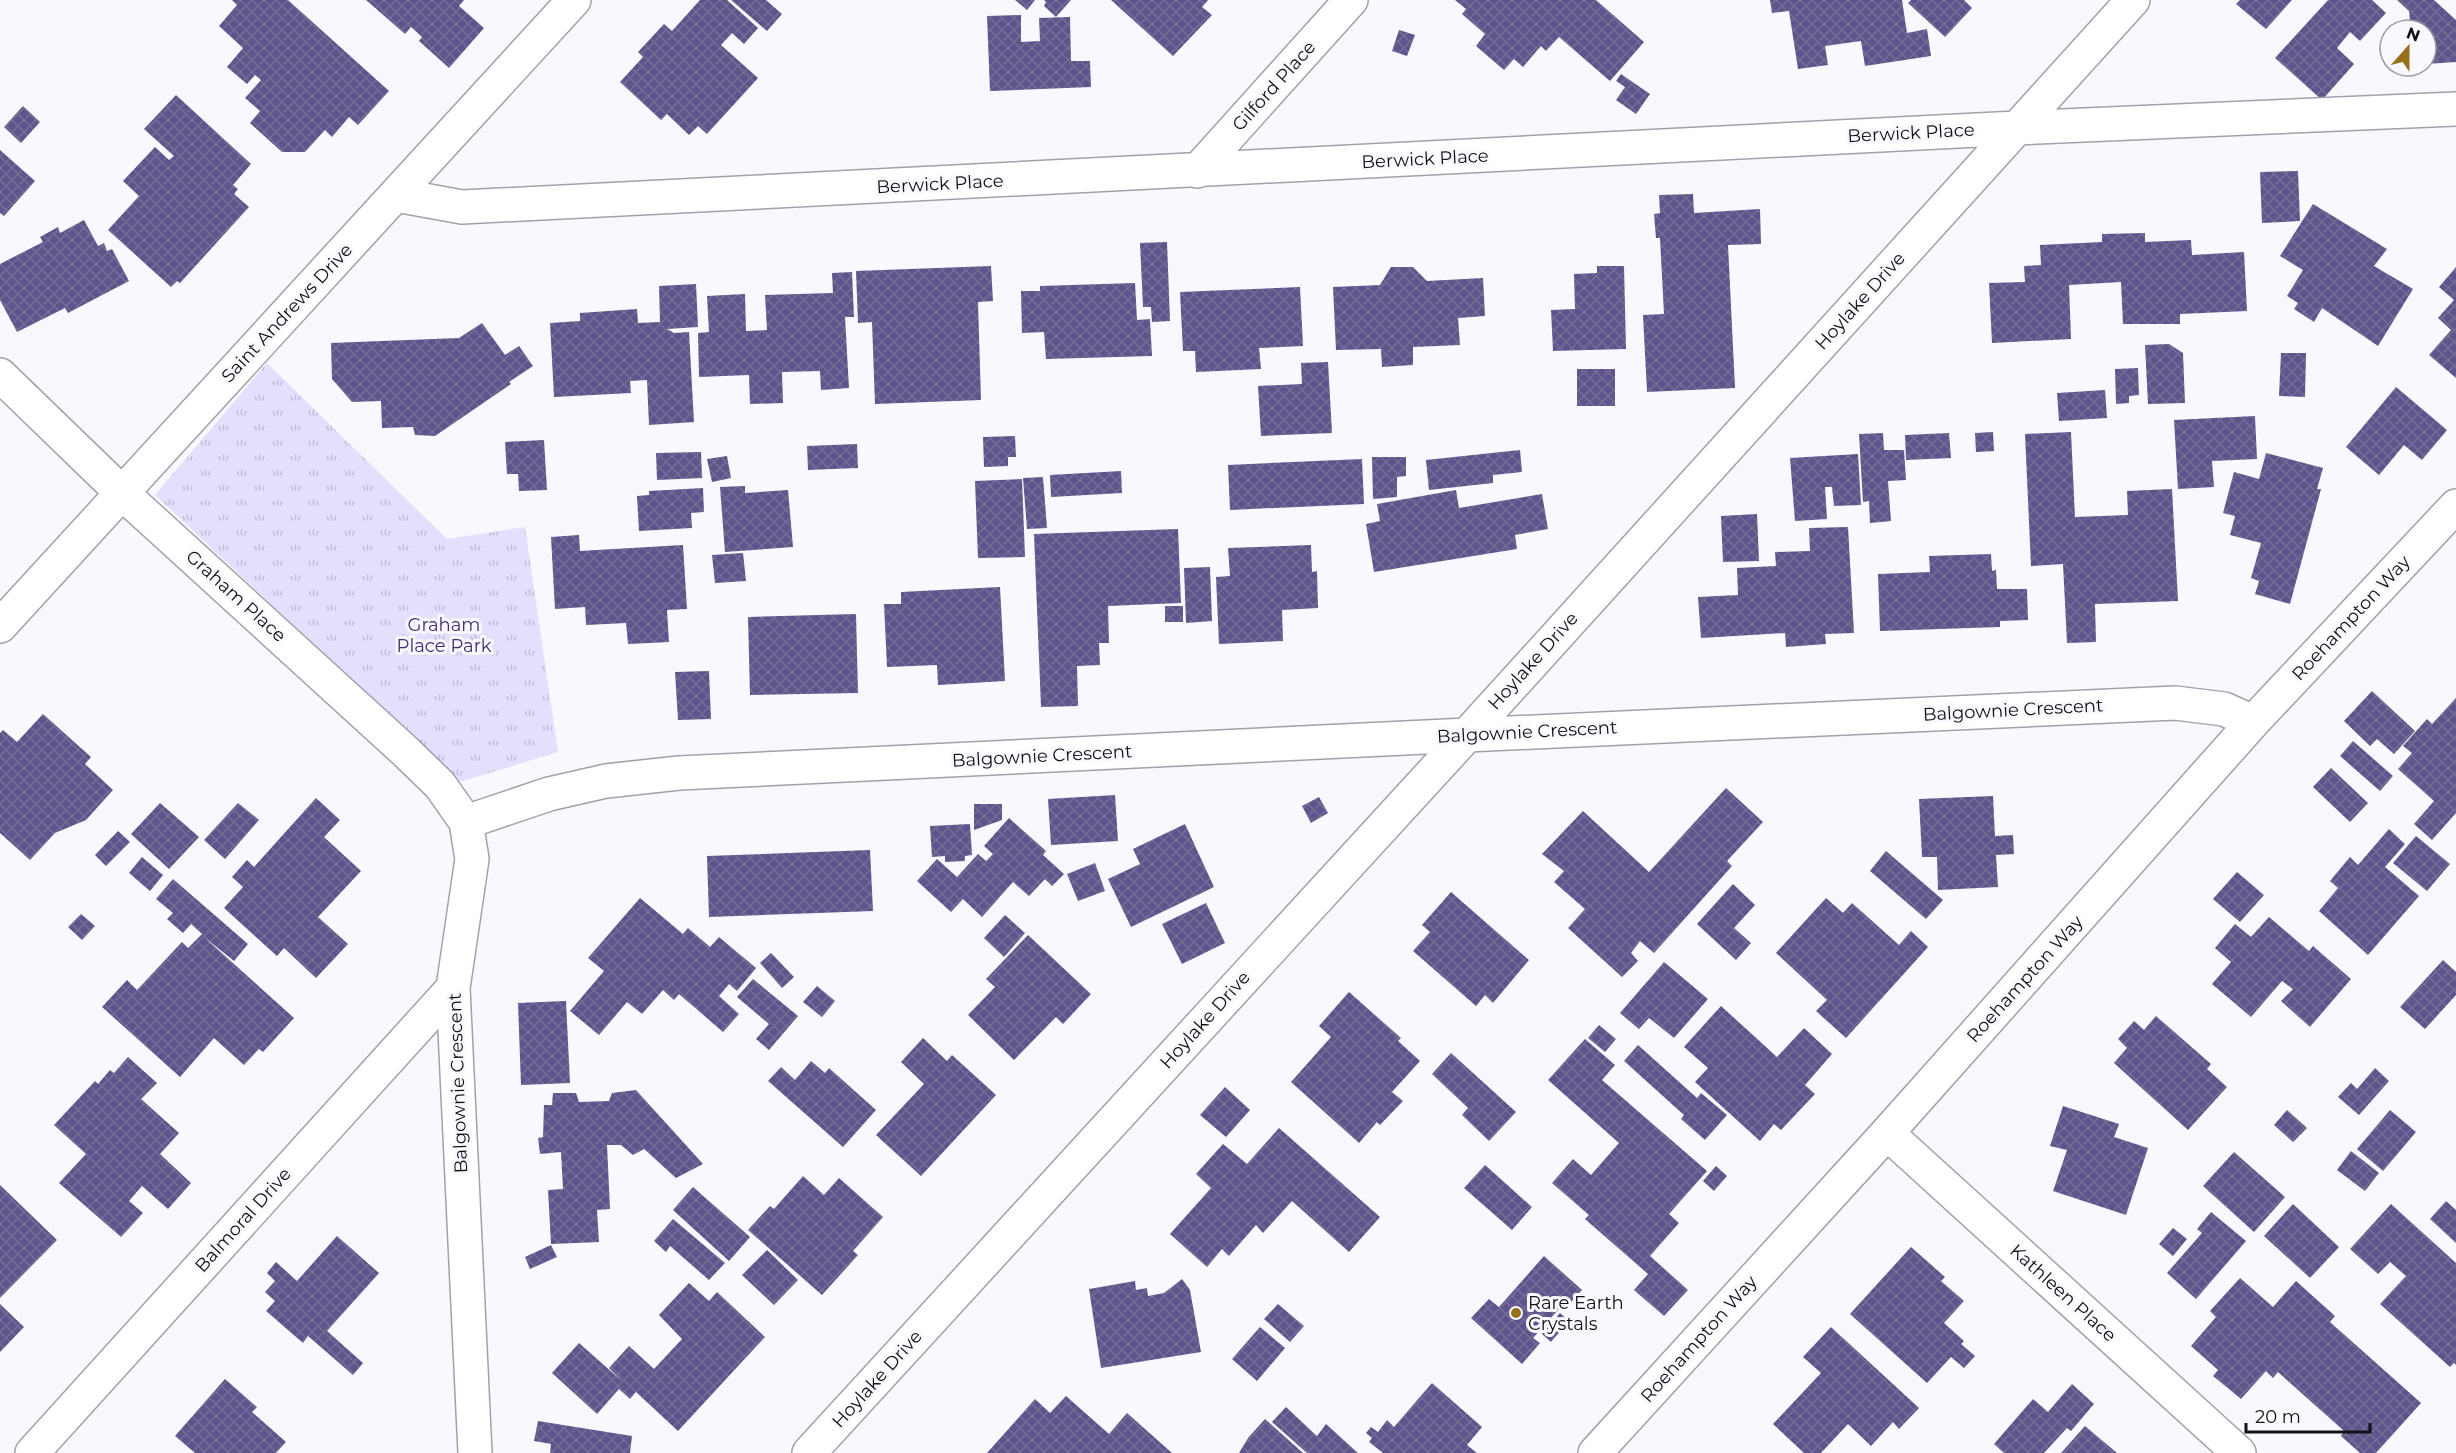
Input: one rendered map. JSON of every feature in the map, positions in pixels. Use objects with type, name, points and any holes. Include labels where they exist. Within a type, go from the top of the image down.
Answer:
[{"type":"street","name":"Saint Andrews Drive","points":[[0,626],[574,0]]},
{"type":"street","name":"Gilford Place","points":[[1197,171],[1351,0]]},
{"type":"street","name":"Hoylake Drive","points":[[809,1453],[1467,735],[2133,0]]},
{"type":"street","name":"Berwick Place","points":[[396,195],[462,207],[2017,128],[2456,109]]},
{"type":"street","name":"Graham Place","points":[[0,375],[122,493],[441,785],[466,822]]},
{"type":"street","name":"Roehampton Way","points":[[1595,1453],[1887,1133],[2253,722],[2456,506]]},
{"type":"street","name":"Balgownie Crescent","points":[[475,1453],[453,988],[472,859],[466,822],[549,794],[606,781],[679,773],[2175,703],[2224,709],[2253,722]]},
{"type":"street","name":"Balmoral Drive","points":[[32,1453],[453,988]]},
{"type":"street","name":"Kathleen Place","points":[[1887,1133],[2239,1453]]},
{"type":"green space","name":"Graham Place Park","points":[[267,363],[447,539],[525,527],[558,752],[460,782],[155,495]]},
{"type":"building","points":[[232,0],[288,0],[389,91],[358,125],[349,117],[332,137],[325,130],[305,152],[282,152],[250,123],[260,111],[245,98],[261,80],[255,75],[247,84],[227,67],[243,48],[219,26],[237,5]]},
{"type":"building","points":[[366,0],[464,0],[459,6],[484,28],[449,68],[419,41],[422,37],[411,27],[405,34]]},
{"type":"building","points":[[700,0],[727,0],[758,28],[744,44],[732,33],[721,45],[758,78],[707,134],[698,126],[689,135],[667,114],[661,120],[620,82],[643,57],[638,52],[664,24],[672,31]]},
{"type":"building","points":[[731,0],[766,0],[782,14],[767,31]]},
{"type":"building","points":[[1015,0],[1035,0],[1027,10]]},
{"type":"building","points":[[1044,0],[1071,0],[1056,17],[1044,6],[1046,2]]},
{"type":"building","points":[[1111,0],[1208,0],[1202,7],[1212,15],[1173,56]]},
{"type":"building","points":[[1455,0],[1596,0],[1644,42],[1610,81],[1559,37],[1546,51],[1541,46],[1523,67],[1514,59],[1504,70],[1476,46],[1485,34],[1462,14],[1466,9]]},
{"type":"building","points":[[1770,0],[1902,0],[1907,33],[1927,29],[1931,56],[1865,66],[1861,41],[1825,46],[1828,65],[1798,69],[1789,11],[1772,13]]},
{"type":"building","points":[[1911,0],[1964,0],[1972,8],[1945,37],[1908,3]]},
{"type":"building","points":[[2240,0],[2292,0],[2266,29],[2236,4]]},
{"type":"building","points":[[2328,0],[2372,0],[2386,13],[2378,18],[2378,22],[2360,41],[2350,32],[2337,48],[2354,64],[2322,100],[2275,58]]},
{"type":"building","points":[[2397,0],[2434,0],[2456,20],[2456,62],[2438,63],[2438,18],[2410,18],[2409,11]]},
{"type":"building","points":[[1021,15],[1021,42],[1040,41],[1039,18],[1070,17],[1071,61],[1090,61],[1091,87],[990,91],[987,16]]},
{"type":"building","points":[[1399,30],[1415,35],[1407,56],[1392,51]]},
{"type":"building","points":[[1621,74],[1650,94],[1636,114],[1616,100],[1625,87],[1616,81]]},
{"type":"building","points":[[176,95],[251,164],[233,185],[238,189],[234,194],[249,207],[180,283],[177,281],[171,287],[108,230],[139,196],[123,181],[155,147],[169,160],[174,156],[144,129]]},
{"type":"building","points":[[23,106],[40,122],[21,143],[4,127]]},
{"type":"building","points":[[0,150],[35,181],[4,216],[0,213]]},
{"type":"building","points":[[2298,171],[2300,221],[2262,223],[2260,172]]},
{"type":"building","points":[[1693,194],[1694,213],[1760,209],[1761,244],[1728,245],[1735,388],[1647,392],[1643,315],[1664,314],[1660,238],[1656,238],[1654,214],[1660,213],[1659,195]]},
{"type":"building","points":[[2313,204],[2387,249],[2374,266],[2413,289],[2378,346],[2322,308],[2314,322],[2294,309],[2298,303],[2287,296],[2303,270],[2280,256]]},
{"type":"building","points":[[84,220],[98,246],[104,243],[107,251],[112,249],[129,281],[68,313],[65,308],[17,332],[0,300],[0,264],[43,242],[40,237],[58,227],[60,233]]},
{"type":"building","points":[[2145,233],[2145,242],[2191,240],[2192,255],[2244,252],[2247,311],[2180,314],[2180,324],[2123,324],[2121,282],[2069,285],[2071,339],[1992,343],[1989,283],[2025,282],[2024,266],[2041,265],[2040,245],[2102,242],[2102,234]]},
{"type":"building","points":[[1167,242],[1170,321],[1152,322],[1151,307],[1143,307],[1140,243]]},
{"type":"building","points":[[991,266],[993,301],[978,302],[981,400],[875,404],[872,322],[858,323],[856,271]]},
{"type":"building","points":[[1597,266],[1624,266],[1626,349],[1553,351],[1551,310],[1575,309],[1574,274],[1597,273]]},
{"type":"building","points":[[1391,267],[1413,267],[1427,281],[1483,278],[1485,316],[1458,318],[1460,345],[1413,347],[1413,365],[1382,367],[1381,349],[1336,350],[1333,287],[1380,285]]},
{"type":"building","points":[[2456,267],[2456,378],[2429,355],[2451,330],[2438,318],[2454,300],[2439,287]]},
{"type":"building","points":[[852,272],[854,317],[845,317],[849,388],[821,390],[820,371],[782,372],[783,403],[750,404],[749,375],[699,377],[698,333],[709,332],[707,296],[745,294],[746,331],[767,330],[765,295],[833,293],[832,273]]},
{"type":"building","points":[[1135,283],[1137,320],[1150,319],[1152,356],[1046,359],[1044,332],[1022,333],[1021,291],[1040,291],[1040,286]]},
{"type":"building","points":[[696,284],[698,327],[667,329],[674,333],[689,332],[694,422],[649,425],[647,380],[630,381],[631,393],[554,397],[550,323],[580,321],[580,313],[637,309],[638,323],[660,322],[659,286]]},
{"type":"building","points":[[1300,287],[1303,346],[1259,348],[1261,369],[1196,372],[1195,351],[1183,351],[1180,292]]},
{"type":"building","points":[[482,323],[505,355],[519,346],[533,366],[509,382],[511,384],[435,436],[415,435],[413,427],[382,428],[381,401],[352,402],[332,379],[331,343],[459,338]]},
{"type":"building","points":[[2169,344],[2183,353],[2185,403],[2148,404],[2145,345]]},
{"type":"building","points":[[2281,353],[2306,353],[2305,397],[2279,396]]},
{"type":"building","points":[[1328,362],[1332,433],[1261,436],[1258,386],[1302,384],[1301,363]]},
{"type":"building","points":[[2138,368],[2139,395],[2129,396],[2129,403],[2116,404],[2115,369]]},
{"type":"building","points":[[1577,369],[1615,369],[1615,406],[1577,406]]},
{"type":"building","points":[[2396,387],[2447,430],[2422,460],[2404,445],[2379,475],[2346,447]]},
{"type":"building","points":[[2105,390],[2107,418],[2059,421],[2057,393]]},
{"type":"building","points":[[2255,416],[2257,459],[2212,461],[2214,487],[2178,489],[2174,420]]},
{"type":"building","points":[[1993,432],[1994,451],[1976,452],[1975,433]]},
{"type":"building","points":[[2071,432],[2075,517],[2128,515],[2127,491],[2172,489],[2178,601],[2095,604],[2096,642],[2067,643],[2063,564],[2031,566],[2025,434]]},
{"type":"building","points":[[1883,433],[1884,450],[1904,450],[1906,480],[1888,481],[1891,521],[1870,523],[1869,501],[1863,502],[1859,434]]},
{"type":"building","points":[[1949,433],[1951,458],[1906,460],[1905,435]]},
{"type":"building","points":[[1015,436],[1016,457],[1008,457],[1008,466],[984,467],[983,437]]},
{"type":"building","points":[[544,440],[547,490],[519,491],[518,474],[507,474],[505,442]]},
{"type":"building","points":[[857,444],[858,468],[808,470],[807,446]]},
{"type":"building","points":[[1520,450],[1522,472],[1493,475],[1493,483],[1429,490],[1426,460]]},
{"type":"building","points":[[701,452],[702,478],[657,480],[656,453]]},
{"type":"building","points":[[2266,453],[2323,468],[2317,489],[2321,489],[2290,604],[2255,594],[2259,581],[2251,578],[2261,543],[2230,535],[2235,516],[2223,513],[2234,472],[2259,479]]},
{"type":"building","points":[[1858,454],[1861,505],[1834,506],[1832,487],[1825,487],[1827,519],[1795,521],[1790,458]]},
{"type":"building","points":[[727,456],[731,478],[712,482],[707,459]]},
{"type":"building","points":[[1372,457],[1406,457],[1406,476],[1397,477],[1397,497],[1373,499]]},
{"type":"building","points":[[1362,459],[1364,504],[1230,510],[1228,465]]},
{"type":"building","points":[[1121,471],[1122,493],[1051,497],[1050,475]]},
{"type":"building","points":[[1043,477],[1047,528],[1027,529],[1023,478]]},
{"type":"building","points":[[1022,479],[1025,557],[978,558],[975,481]]},
{"type":"building","points":[[745,486],[745,493],[788,490],[793,547],[725,552],[720,487]]},
{"type":"building","points":[[703,488],[704,512],[691,513],[692,528],[639,531],[637,496],[649,495],[649,491]]},
{"type":"building","points":[[1456,490],[1459,508],[1542,494],[1548,529],[1515,535],[1517,549],[1374,572],[1366,524],[1380,521],[1377,504]]},
{"type":"building","points":[[1757,514],[1759,561],[1723,562],[1721,516]]},
{"type":"building","points":[[1848,527],[1854,633],[1825,634],[1826,644],[1786,647],[1785,633],[1701,638],[1698,597],[1738,595],[1737,568],[1776,566],[1775,552],[1810,551],[1809,528]]},
{"type":"building","points":[[1178,529],[1181,603],[1108,606],[1109,643],[1099,643],[1100,665],[1077,666],[1078,706],[1041,707],[1034,534]]},
{"type":"building","points":[[579,535],[580,551],[683,545],[687,609],[667,610],[669,642],[628,644],[626,623],[586,625],[585,607],[555,609],[551,537]]},
{"type":"building","points":[[1311,545],[1312,572],[1317,571],[1318,608],[1282,610],[1283,641],[1219,644],[1216,577],[1230,576],[1228,548]]},
{"type":"building","points":[[743,553],[746,581],[715,583],[712,555]]},
{"type":"building","points":[[1991,554],[1992,571],[1996,570],[1997,589],[2027,589],[2028,620],[2000,621],[2000,627],[1880,631],[1878,574],[1930,572],[1929,556]]},
{"type":"building","points":[[1210,567],[1212,621],[1186,623],[1184,568]]},
{"type":"building","points":[[1000,587],[1005,681],[938,685],[937,665],[887,667],[884,604],[901,604],[901,592]]},
{"type":"building","points":[[1165,606],[1183,606],[1183,622],[1165,622]]},
{"type":"building","points":[[856,614],[858,693],[750,695],[748,617]]},
{"type":"building","points":[[709,671],[711,719],[678,720],[675,672]]},
{"type":"building","points":[[2372,691],[2415,731],[2394,754],[2377,739],[2370,746],[2344,721]]},
{"type":"building","points":[[2456,698],[2456,813],[2432,840],[2414,824],[2434,801],[2398,769],[2412,753],[2403,746],[2427,719],[2432,724]]},
{"type":"building","points":[[43,714],[91,757],[85,764],[113,790],[86,820],[55,833],[30,860],[0,833],[0,733],[3,730],[17,742]]},
{"type":"building","points":[[2353,741],[2393,776],[2380,791],[2340,756]]},
{"type":"building","points":[[2331,768],[2368,803],[2350,822],[2313,787]]},
{"type":"building","points":[[1726,788],[1763,822],[1727,861],[1732,866],[1654,953],[1640,941],[1631,953],[1638,961],[1622,977],[1568,928],[1585,909],[1554,882],[1564,871],[1542,854],[1583,811],[1649,872]]},
{"type":"building","points":[[1115,795],[1118,841],[1051,845],[1048,799]]},
{"type":"building","points":[[1993,796],[1995,836],[2013,835],[2014,854],[1996,855],[1998,887],[1938,890],[1937,857],[1922,857],[1919,799]]},
{"type":"building","points":[[1319,797],[1328,813],[1311,823],[1302,806]]},
{"type":"building","points":[[316,798],[340,820],[324,837],[361,871],[318,917],[348,944],[316,978],[284,948],[277,956],[224,908],[243,887],[232,877],[247,860],[254,867]]},
{"type":"building","points":[[160,803],[199,837],[169,869],[131,834]]},
{"type":"building","points":[[238,803],[259,820],[225,859],[204,840]]},
{"type":"building","points":[[974,804],[1002,804],[1002,820],[974,830]]},
{"type":"building","points":[[1009,818],[1046,851],[1043,855],[1064,874],[1052,886],[1045,879],[1029,896],[1013,882],[982,917],[963,899],[951,912],[917,881],[937,859],[957,877],[978,854],[986,861],[993,854],[984,846]]},
{"type":"building","points":[[970,824],[972,855],[965,856],[965,861],[945,862],[945,856],[932,857],[930,826]]},
{"type":"building","points":[[1185,824],[1214,887],[1131,927],[1108,879],[1140,864],[1133,849]]},
{"type":"building","points":[[2389,829],[2405,844],[2385,867],[2419,896],[2368,955],[2319,911],[2338,888],[2330,881],[2350,857],[2358,865]]},
{"type":"building","points":[[118,831],[130,842],[106,866],[95,855]]},
{"type":"building","points":[[2416,836],[2450,864],[2427,891],[2393,863]]},
{"type":"building","points":[[870,850],[873,911],[709,917],[707,856]]},
{"type":"building","points":[[1886,851],[1943,900],[1926,919],[1870,871]]},
{"type":"building","points":[[142,857],[163,875],[150,891],[129,873]]},
{"type":"building","points":[[1095,863],[1105,891],[1078,901],[1067,874]]},
{"type":"building","points":[[2237,872],[2264,895],[2240,922],[2213,899]]},
{"type":"building","points":[[173,879],[248,944],[234,961],[204,937],[294,1018],[263,1052],[259,1049],[244,1065],[214,1038],[180,1077],[102,1007],[127,980],[137,990],[182,942],[188,948],[202,934],[191,924],[183,933],[167,919],[173,913],[156,899]]},
{"type":"building","points":[[1733,884],[1755,905],[1734,928],[1751,943],[1736,960],[1697,924]]},
{"type":"building","points":[[1451,892],[1529,960],[1493,1003],[1485,995],[1476,1006],[1413,951],[1430,932],[1422,925]]},
{"type":"building","points":[[640,898],[683,934],[688,928],[710,947],[719,937],[756,968],[737,991],[729,984],[719,996],[739,1014],[723,1032],[679,994],[674,1000],[663,990],[642,1014],[627,1002],[599,1035],[570,1011],[604,971],[588,958]]},
{"type":"building","points":[[1826,898],[1843,913],[1852,903],[1899,945],[1911,931],[1928,947],[1846,1038],[1816,1011],[1827,1000],[1776,953]]},
{"type":"building","points":[[1206,903],[1225,943],[1182,964],[1162,924]]},
{"type":"building","points":[[81,914],[95,926],[82,940],[68,927]]},
{"type":"building","points":[[1005,915],[1025,933],[1004,957],[984,938]]},
{"type":"building","points":[[2269,917],[2309,951],[2313,946],[2351,979],[2310,1027],[2281,1001],[2293,989],[2282,981],[2251,1017],[2212,984],[2231,962],[2215,948],[2235,924],[2251,937]]},
{"type":"building","points":[[1028,935],[1091,994],[1063,1024],[1056,1017],[1014,1060],[968,1015],[995,987],[986,979]]},
{"type":"building","points":[[771,953],[794,977],[782,988],[760,963]]},
{"type":"building","points":[[2443,960],[2456,972],[2456,995],[2425,1029],[2400,1007]]},
{"type":"building","points":[[1664,962],[1708,999],[1674,1038],[1649,1018],[1639,1029],[1620,1013]]},
{"type":"building","points":[[753,979],[798,1016],[769,1050],[756,1039],[769,1024],[737,997]]},
{"type":"building","points":[[817,986],[835,1001],[822,1017],[803,1002]]},
{"type":"building","points":[[1349,992],[1401,1038],[1398,1041],[1420,1061],[1392,1092],[1403,1101],[1380,1125],[1377,1122],[1359,1143],[1291,1082],[1331,1037],[1319,1026]]},
{"type":"building","points":[[566,1001],[570,1083],[521,1085],[518,1003]]},
{"type":"building","points":[[1721,1006],[1777,1057],[1804,1028],[1832,1054],[1805,1085],[1815,1094],[1781,1130],[1774,1124],[1760,1141],[1695,1082],[1708,1068],[1684,1047]]},
{"type":"building","points":[[2156,1016],[2211,1064],[2207,1069],[2227,1087],[2188,1130],[2114,1063],[2127,1048],[2118,1039],[2134,1021],[2144,1030]]},
{"type":"building","points":[[1599,1025],[1616,1039],[1605,1052],[1588,1038]]},
{"type":"building","points":[[923,1038],[947,1061],[952,1055],[996,1095],[921,1176],[876,1135],[924,1084],[901,1062]]},
{"type":"building","points":[[1585,1039],[1615,1065],[1602,1080],[1707,1171],[1669,1214],[1679,1223],[1650,1256],[1688,1290],[1664,1316],[1634,1290],[1648,1274],[1585,1219],[1589,1215],[1552,1183],[1573,1159],[1591,1175],[1619,1143],[1548,1080]]},
{"type":"building","points":[[1638,1045],[1697,1098],[1701,1093],[1727,1115],[1705,1140],[1681,1119],[1684,1115],[1624,1061]]},
{"type":"building","points":[[1451,1053],[1516,1112],[1489,1141],[1462,1115],[1468,1108],[1432,1074]]},
{"type":"building","points":[[128,1057],[157,1083],[141,1099],[179,1133],[160,1154],[191,1183],[168,1209],[142,1186],[129,1201],[143,1213],[121,1237],[59,1183],[86,1154],[54,1125],[95,1081],[98,1084],[110,1070],[114,1073]]},
{"type":"building","points":[[811,1061],[825,1073],[829,1068],[876,1110],[843,1147],[768,1081],[781,1067],[795,1080]]},
{"type":"building","points":[[2375,1068],[2389,1081],[2359,1115],[2338,1097],[2351,1083],[2357,1089]]},
{"type":"building","points":[[1225,1087],[1250,1110],[1226,1137],[1200,1115]]},
{"type":"building","points":[[636,1090],[703,1164],[676,1178],[644,1149],[633,1155],[621,1145],[607,1145],[610,1209],[597,1210],[599,1242],[551,1244],[548,1190],[563,1189],[561,1152],[540,1154],[538,1138],[543,1137],[544,1105],[552,1105],[553,1093],[576,1093],[579,1102],[609,1101],[612,1093]]},
{"type":"building","points":[[2063,1106],[2119,1124],[2114,1137],[2148,1148],[2126,1215],[2053,1191],[2067,1150],[2050,1146]]},
{"type":"building","points":[[2287,1110],[2307,1128],[2293,1142],[2274,1125]]},
{"type":"building","points":[[2390,1110],[2416,1132],[2383,1171],[2357,1149]]},
{"type":"building","points":[[1279,1128],[1380,1217],[1349,1252],[1292,1201],[1263,1233],[1256,1225],[1229,1256],[1222,1249],[1207,1267],[1170,1234],[1211,1188],[1196,1174],[1223,1144],[1247,1164]]},
{"type":"building","points":[[2351,1151],[2379,1173],[2365,1191],[2337,1170]]},
{"type":"building","points":[[2234,1152],[2285,1197],[2254,1232],[2203,1186]]},
{"type":"building","points":[[1485,1165],[1532,1207],[1512,1230],[1464,1188]]},
{"type":"building","points":[[1716,1166],[1727,1176],[1714,1191],[1703,1181]]},
{"type":"building","points":[[803,1176],[824,1195],[839,1178],[883,1217],[853,1251],[858,1255],[822,1295],[748,1230],[770,1206],[774,1209]]},
{"type":"building","points":[[0,1185],[57,1240],[0,1298]]},
{"type":"building","points":[[693,1187],[750,1237],[729,1261],[673,1210]]},
{"type":"building","points":[[2446,1201],[2456,1210],[2456,1243],[2430,1219]]},
{"type":"building","points":[[2293,1204],[2339,1247],[2310,1278],[2264,1236]]},
{"type":"building","points":[[2391,1204],[2456,1263],[2456,1365],[2454,1363],[2450,1367],[2380,1304],[2406,1276],[2390,1262],[2378,1274],[2350,1249]]},
{"type":"building","points":[[2211,1212],[2246,1241],[2196,1299],[2167,1273],[2202,1233],[2197,1229]]},
{"type":"building","points":[[673,1219],[725,1263],[709,1280],[670,1246],[666,1252],[654,1241]]},
{"type":"building","points":[[2173,1228],[2187,1239],[2173,1256],[2159,1244]]},
{"type":"building","points":[[337,1236],[379,1273],[327,1331],[363,1363],[353,1375],[308,1336],[303,1343],[266,1311],[275,1301],[265,1292],[275,1281],[267,1273],[276,1262],[297,1281]]},
{"type":"building","points":[[551,1245],[557,1257],[530,1269],[525,1257]]},
{"type":"building","points":[[1911,1247],[1945,1277],[1941,1281],[1964,1301],[1944,1323],[1964,1341],[1961,1344],[1975,1356],[1964,1368],[1951,1357],[1927,1383],[1850,1314]]},
{"type":"building","points":[[767,1250],[798,1280],[774,1305],[742,1275]]},
{"type":"building","name":"Rare Earth Crystals","points":[[1544,1256],[1582,1290],[1571,1302],[1568,1299],[1533,1338],[1540,1343],[1522,1364],[1471,1318],[1489,1299],[1499,1307]]},
{"type":"building","points":[[2240,1278],[2273,1307],[2296,1281],[2335,1316],[2330,1322],[2421,1403],[2376,1453],[2360,1453],[2341,1436],[2344,1431],[2278,1372],[2273,1378],[2266,1371],[2241,1399],[2213,1376],[2218,1370],[2191,1346],[2216,1317],[2210,1311]]},
{"type":"building","points":[[1182,1279],[1190,1290],[1201,1352],[1101,1368],[1089,1289],[1135,1281],[1136,1290],[1147,1288],[1148,1296],[1164,1293]]},
{"type":"building","points":[[689,1283],[709,1301],[717,1292],[765,1337],[678,1431],[636,1392],[630,1399],[619,1389],[597,1414],[552,1373],[579,1343],[623,1382],[609,1368],[629,1346],[654,1369],[682,1339],[659,1315]]},
{"type":"building","points":[[0,1304],[24,1327],[0,1352]]},
{"type":"building","points":[[1278,1304],[1304,1326],[1290,1342],[1264,1319]]},
{"type":"building","points":[[1560,1313],[1569,1321],[1551,1342],[1542,1334]]},
{"type":"building","points":[[1260,1327],[1285,1348],[1257,1381],[1232,1359]]},
{"type":"building","points":[[1831,1327],[1919,1408],[1899,1429],[1893,1422],[1871,1446],[1848,1424],[1821,1453],[1804,1453],[1773,1424],[1821,1373],[1803,1357]]},
{"type":"building","points":[[225,1379],[257,1407],[252,1412],[286,1442],[276,1453],[195,1453],[175,1436]]},
{"type":"building","points":[[1432,1383],[1482,1427],[1467,1445],[1477,1453],[1383,1453],[1369,1442],[1372,1438],[1366,1433],[1371,1427],[1378,1432],[1387,1420],[1394,1427]]},
{"type":"building","points":[[2072,1384],[2094,1404],[2071,1431],[2067,1428],[2044,1453],[2004,1453],[1994,1444],[2033,1399],[2048,1412]]},
{"type":"building","points":[[1066,1396],[1109,1434],[1127,1413],[1172,1453],[987,1453],[1035,1399],[1050,1413]]},
{"type":"building","points":[[1286,1407],[1317,1436],[1326,1424],[1358,1453],[1307,1453],[1272,1422]]},
{"type":"building","points":[[1265,1419],[1303,1453],[1239,1453],[1248,1438]]},
{"type":"building","points":[[538,1421],[632,1436],[630,1453],[550,1453],[551,1444],[534,1441]]},
{"type":"building","points":[[2085,1426],[2117,1453],[2061,1453]]},
{"type":"place","name":"Rare Earth Crystals","points":[[1516,1313]]}]
